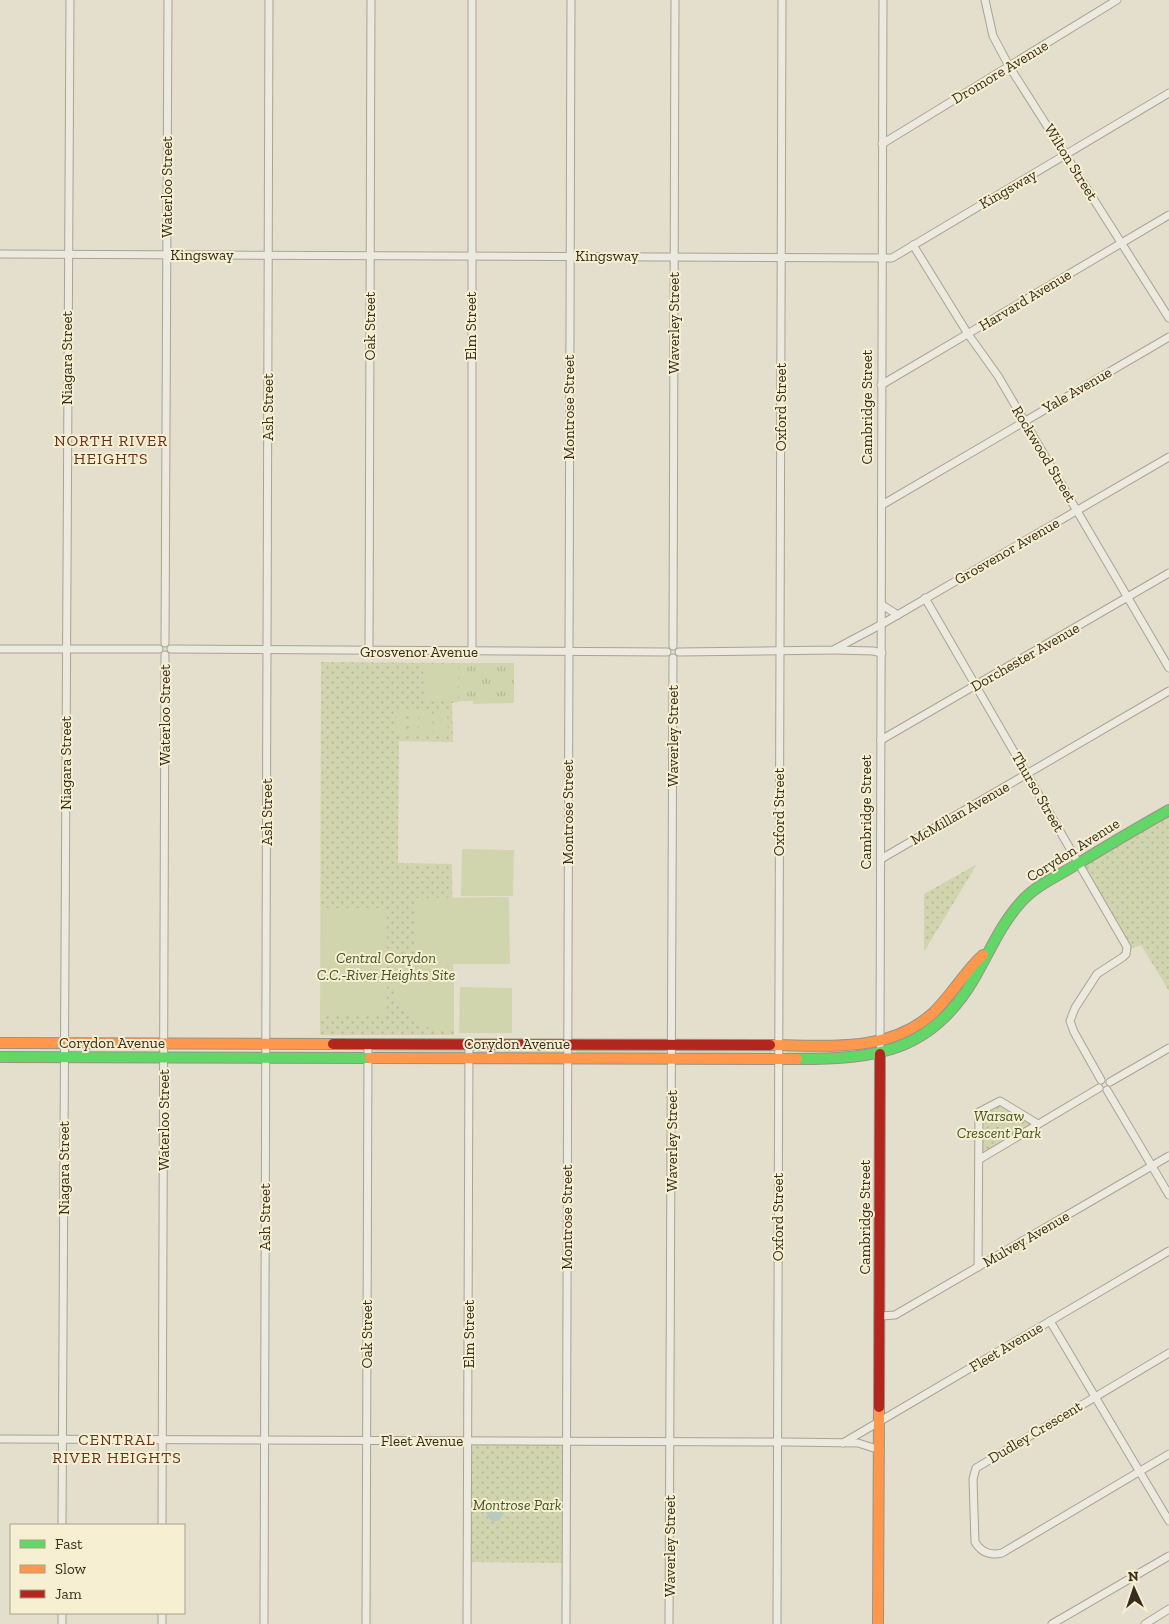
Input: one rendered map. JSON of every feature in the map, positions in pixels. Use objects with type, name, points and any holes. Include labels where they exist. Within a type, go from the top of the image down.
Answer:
[{"type":"main road","name":"Corydon Avenue","points":[[0,1057],[847,1059],[880,1054],[900,1048],[933,1029],[959,1002],[977,975],[987,952],[1021,902],[1052,878],[1169,810]]},
{"type":"main road","name":"Corydon Avenue","points":[[0,1043],[850,1045],[880,1042],[910,1030],[926,1020],[950,995],[968,968],[987,952]]},
{"type":"main road","name":"Cambridge Street","points":[[878,1624],[881,1316],[880,1054]]},
{"type":"street","name":"Niagara Street","points":[[62,1524],[70,0]]},
{"type":"street","name":"Waterloo Street","points":[[165,643],[168,0]]},
{"type":"street","name":"Ash Street","points":[[264,1624],[269,0]]},
{"type":"street","name":"Oak Street","points":[[369,651],[371,0]]},
{"type":"street","name":"Elm Street","points":[[472,0],[472,652]]},
{"type":"street","name":"Montrose Street","points":[[566,1624],[571,0]]},
{"type":"street","name":"Waverley Street","points":[[673,646],[675,0]]},
{"type":"street","name":"Oxford Street","points":[[776,1624],[782,0]]},
{"type":"street","name":"Cambridge Street","points":[[880,1054],[882,0]]},
{"type":"street","name":"Wilton Street","points":[[985,0],[993,36],[1010,66],[1169,318]]},
{"type":"street","name":"Dromore Avenue","points":[[882,144],[1117,0]]},
{"type":"street","name":"Kingsway","points":[[0,254],[892,258],[1169,93]]},
{"type":"street","name":"Harvard Avenue","points":[[882,385],[1169,215]]},
{"type":"street","name":"Rockwood Street","points":[[913,245],[968,334],[998,376],[1169,668]]},
{"type":"street","name":"Yale Avenue","points":[[882,505],[1024,420],[1169,337]]},
{"type":"street","name":"Grosvenor Avenue","points":[[833,650],[898,615],[1169,457]]},
{"type":"street","name":"Dorchester Avenue","points":[[881,740],[1169,573]]},
{"type":"street","name":"Thurso Street","points":[[925,598],[1079,862],[1128,950],[1123,957],[1097,974],[1075,1008],[1070,1021],[1101,1080]]},
{"type":"street","points":[[882,605],[898,615]]},
{"type":"street","points":[[0,649],[159,649],[165,655],[171,649],[169,644],[165,643],[159,649]]},
{"type":"street","points":[[673,646],[679,652],[673,658],[667,652],[673,646]]},
{"type":"street","name":"Grosvenor Avenue","points":[[171,649],[667,652]]},
{"type":"street","name":"Grosvenor Avenue","points":[[679,652],[833,650],[882,653]]},
{"type":"street","name":"Waterloo Street","points":[[162,1524],[165,655]]},
{"type":"street","name":"Waverley Street","points":[[669,1624],[673,658]]},
{"type":"street","name":"McMillan Avenue","points":[[881,859],[1169,692]]},
{"type":"street","name":"Oak Street","points":[[366,1624],[368,1044]]},
{"type":"street","name":"Elm Street","points":[[467,1624],[469,1044]]},
{"type":"street","points":[[1099,1088],[1101,1080],[1110,1082],[1169,1048]]},
{"type":"street","points":[[1110,1082],[1108,1090],[1169,1195]]},
{"type":"street","points":[[1099,1088],[1104,1091],[1108,1090]]},
{"type":"street","points":[[980,1159],[1099,1088]]},
{"type":"street","points":[[978,1267],[979,1112],[1000,1101],[1038,1124]]},
{"type":"street","name":"Mulvey Avenue","points":[[881,1316],[895,1315],[1169,1156]]},
{"type":"street","name":"Fleet Avenue","points":[[843,1443],[1169,1251]]},
{"type":"street","points":[[1050,1321],[1169,1521]]},
{"type":"street","name":"Dudley Crescent","points":[[1140,1471],[1002,1553],[990,1554],[976,1545],[973,1535],[973,1479],[976,1468],[1169,1353]]},
{"type":"street","name":"Fleet Avenue","points":[[0,1439],[777,1442],[843,1443],[865,1445],[880,1450]]},
{"type":"street","points":[[1140,1471],[1169,1454]]},
{"type":"street","points":[[1052,1624],[1169,1556]]},
{"type":"street","points":[[1144,1624],[1169,1610]]},
{"type":"green space","name":"Central Corydon C.C.-River Heights Site","points":[[321,662],[461,663],[461,701],[452,703],[453,742],[399,741],[398,863],[452,864],[454,1035],[320,1035]]},
{"type":"green space","points":[[461,663],[514,663],[514,703],[473,704],[473,701],[461,701]]},
{"type":"green space","points":[[423,665],[458,665],[458,700],[424,700]]},
{"type":"green space","points":[[397,710],[405,710],[405,734],[397,734]]},
{"type":"green space","points":[[409,710],[418,710],[418,734],[409,734]]},
{"type":"green space","points":[[421,710],[432,710],[433,734],[421,734]]},
{"type":"green space","points":[[436,710],[447,710],[448,734],[436,734]]},
{"type":"green space","points":[[1169,810],[1169,991],[1141,945],[1128,950],[1079,862]]},
{"type":"green space","points":[[462,849],[514,850],[513,896],[461,896]]},
{"type":"green space","points":[[977,864],[924,952],[924,894]]},
{"type":"green space","points":[[509,897],[510,964],[415,964],[415,898]]},
{"type":"green space","points":[[321,908],[387,908],[387,1014],[321,1014]]},
{"type":"green space","points":[[392,966],[452,967],[454,969],[454,1028],[440,1029],[427,1027],[416,1022],[406,1014],[394,993]]},
{"type":"green space","points":[[460,987],[512,988],[512,1033],[459,1033]]},
{"type":"green space","points":[[376,1049],[462,1049],[465,1053],[374,1054]]},
{"type":"green space","points":[[477,1050],[561,1050],[564,1053],[476,1054]]},
{"type":"green space","points":[[577,1050],[664,1050],[668,1054],[575,1055]]},
{"type":"green space","points":[[682,1050],[771,1051],[774,1054],[679,1055],[679,1052]]},
{"type":"green space","points":[[787,1051],[868,1051],[856,1055],[785,1054]]},
{"type":"green space","name":"Warsaw Crescent Park","points":[[1000,1101],[1038,1124],[980,1159],[979,1112]]},
{"type":"green space","name":"Montrose Park","points":[[468,1441],[567,1441],[566,1563],[467,1562]]},
{"type":"water","points":[[492,1505],[498,1505],[503,1510],[501,1519],[492,1521],[487,1516],[487,1510]]},
{"type":"traffic: fast","points":[[797,1059],[853,1057],[877,1053],[900,1046],[921,1036],[940,1021],[958,1002],[975,977],[1007,919],[1027,896],[1046,882],[1169,810]]},
{"type":"traffic: fast","points":[[0,1057],[370,1058]]},
{"type":"traffic: slow","points":[[770,1045],[834,1046],[876,1041],[896,1035],[915,1026],[933,1013],[983,955]]},
{"type":"traffic: slow","points":[[0,1043],[333,1044]]},
{"type":"traffic: slow","points":[[370,1058],[797,1059]]},
{"type":"traffic: slow","points":[[878,1624],[879,1407]]},
{"type":"traffic: jam","points":[[333,1044],[770,1045]]},
{"type":"traffic: jam","points":[[879,1407],[880,1054]]},
{"type":"district","name":"NORTH RIVER HEIGHTS","points":[[111,449]]},
{"type":"district","name":"CENTRAL RIVER HEIGHTS","points":[[117,1448]]}]
